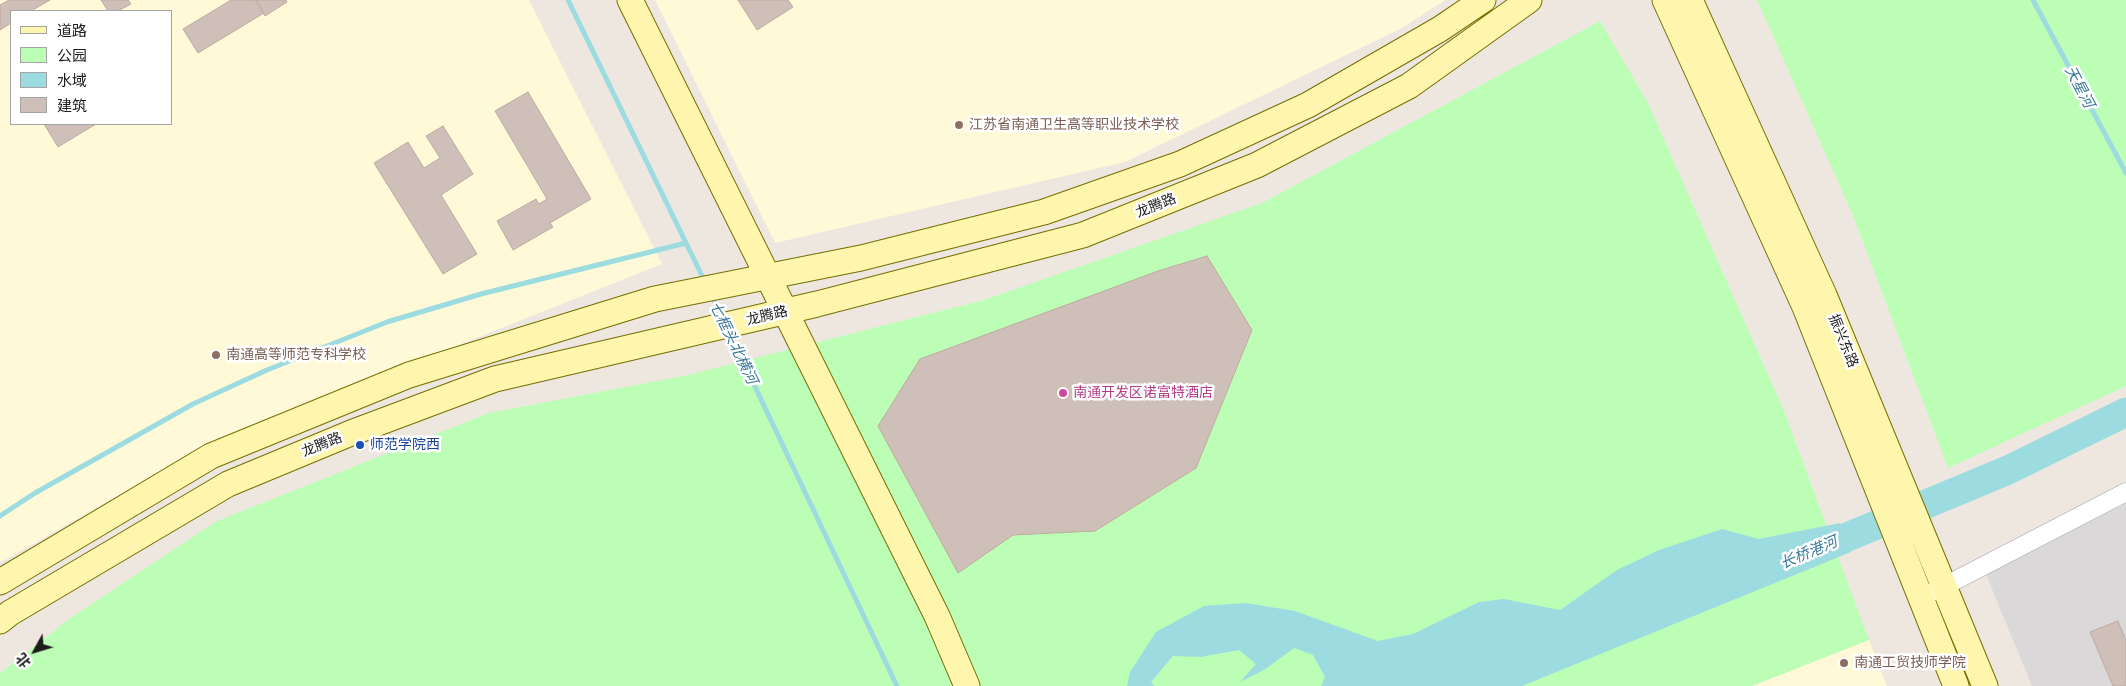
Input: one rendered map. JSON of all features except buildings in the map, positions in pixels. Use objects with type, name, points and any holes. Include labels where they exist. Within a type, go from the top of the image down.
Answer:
[{"type":"main road","points":[[630,0],[783,312],[937,616],[967,686]]},
{"type":"main road","points":[[0,582],[210,456],[409,375],[655,300],[861,258],[1044,212],[1180,164],[1308,105],[1440,29],[1483,0]]},
{"type":"main road","name":"龙腾路","points":[[0,621],[10,613],[228,484],[351,433],[495,379],[783,312],[1083,236],[1257,165],[1409,86],[1529,0]]},
{"type":"main road","name":"振兴东路","points":[[1665,0],[1805,307],[1879,460],[1939,575],[1985,686]]},
{"type":"main road","name":"振兴东路","points":[[1690,0],[1824,295],[1879,460],[1911,574],[1956,686]]},
{"type":"street","points":[[1921,598],[1939,575],[2126,492]]},
{"type":"shaded area","name":"南通高等师范专科学校","points":[[0,0],[529,0],[662,264],[203,447],[0,563]]},
{"type":"shaded area","name":"江苏省南通卫生高等职业技术学校","points":[[655,0],[1445,0],[1402,28],[1125,162],[775,243]]},
{"type":"shaded area","points":[[2126,503],[2126,686],[2032,686],[1985,572]]},
{"type":"shaded area","name":"南通工贸技师学院","points":[[1869,640],[1887,686],[1752,686]]},
{"type":"green space","points":[[1757,0],[2126,0],[2126,386],[1948,468],[1854,218]]},
{"type":"green space","points":[[1600,21],[1648,103],[1784,411],[1869,640],[1752,686],[0,686],[0,673],[69,619],[217,521],[489,413],[688,375],[984,300],[1262,203]]},
{"type":"water","points":[[1840,523],[1851,552],[1522,686],[1321,686],[1325,677],[1313,655],[1294,648],[1264,670],[1240,682],[1256,664],[1239,650],[1201,657],[1173,656],[1151,682],[1154,686],[1127,686],[1130,672],[1156,632],[1204,606],[1245,603],[1295,611],[1378,641],[1413,634],[1479,602],[1504,599],[1560,610],[1617,570],[1659,550],[1722,529],[1759,539]]},
{"type":"waterway","name":"七框头北横河","points":[[568,0],[705,282]]},
{"type":"waterway","name":"天星河","points":[[2033,0],[2126,173]]},
{"type":"waterway","points":[[0,516],[35,493],[193,404],[267,370],[387,322],[481,294],[686,243]]},
{"type":"waterway","name":"七框头北横河","points":[[712,296],[723,320]]},
{"type":"waterway","name":"七框头北横河","points":[[729,332],[897,686]]},
{"type":"waterway","name":"长桥港河","points":[[1809,553],[2008,470],[2126,412]]},
{"type":"place","name":"江苏省南通卫生高等职业技术学校","points":[[959,125]]},
{"type":"place","name":"南通高等师范专科学校","points":[[216,355]]},
{"type":"place","name":"南通开发区诺富特酒店","points":[[1063,393]]},
{"type":"place","name":"师范学院西","points":[[360,445]]},
{"type":"place","name":"南通工贸技师学院","points":[[1844,663]]}]
